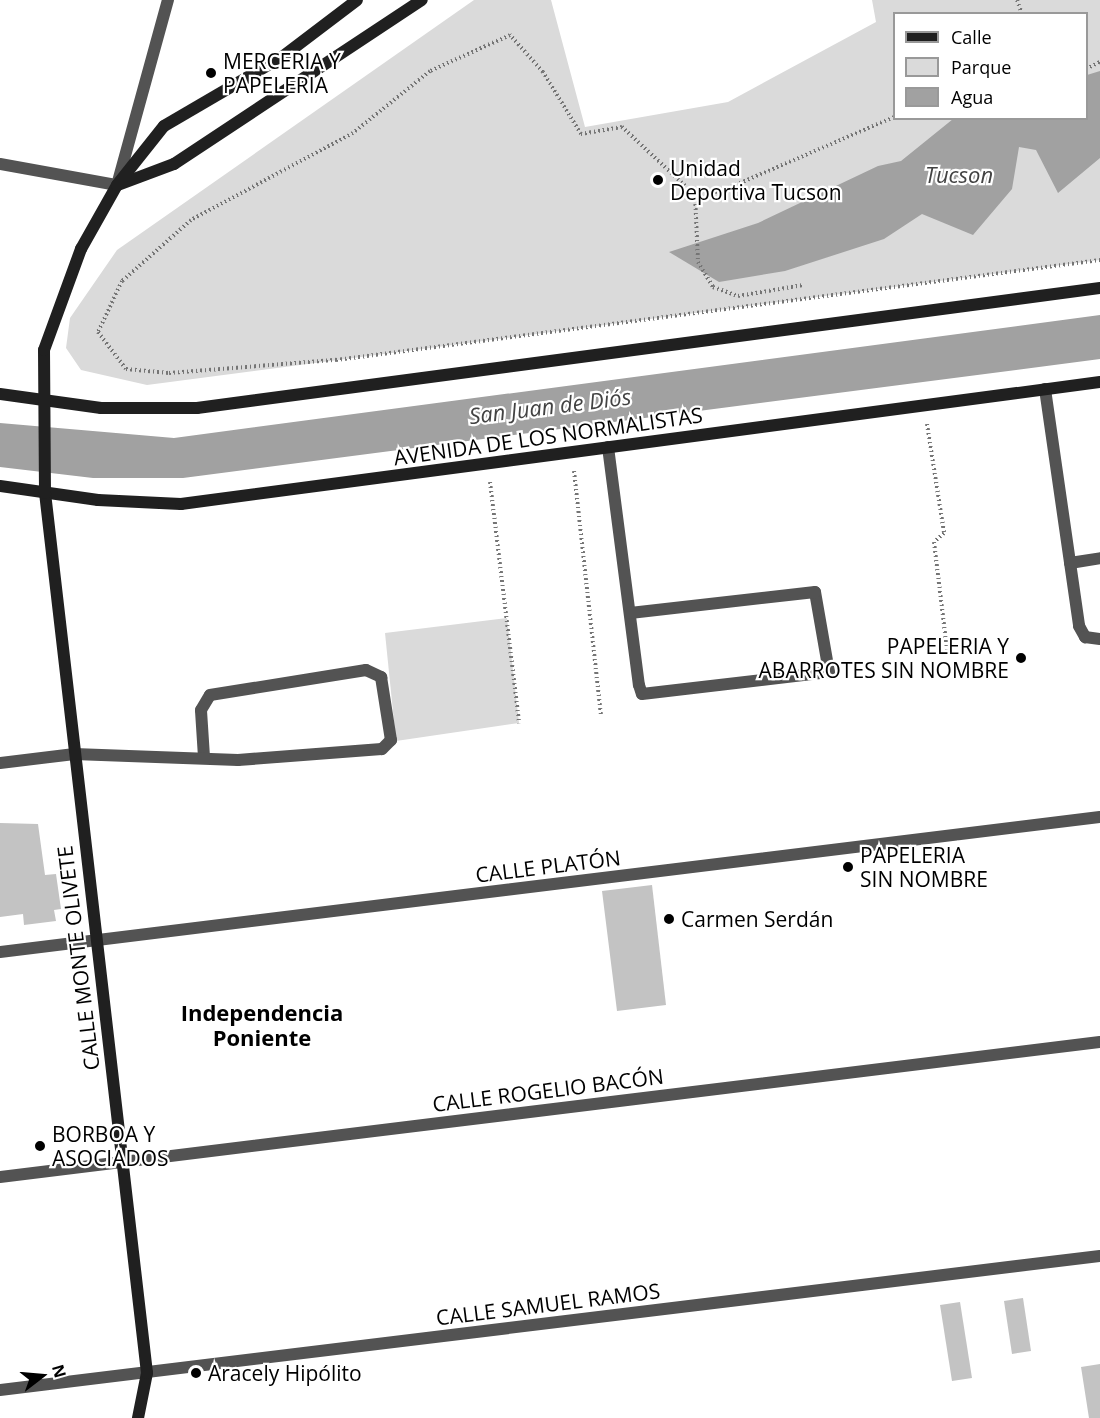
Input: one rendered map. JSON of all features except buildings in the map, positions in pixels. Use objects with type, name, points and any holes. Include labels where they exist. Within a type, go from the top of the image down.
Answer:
[{"type":"street","points":[[117,185],[168,0]]},
{"type":"street","name":"CALLE MONTE OLIVETE","points":[[138,1418],[147,1372],[45,488],[42,407],[44,350],[58,298],[117,185],[164,126],[282,57],[357,0]]},
{"type":"street","points":[[0,164],[117,185],[174,164],[422,0]]},
{"type":"street","points":[[0,394],[42,407],[152,411],[197,408],[1100,288]]},
{"type":"street","name":"AVENIDA DE LOS NORMALISTAS","points":[[0,486],[45,488],[181,504],[1100,382]]},
{"type":"street","points":[[1045,389],[1079,626],[1085,637],[1100,639]]},
{"type":"street","points":[[608,447],[630,613],[642,694],[829,672],[815,592],[630,613]]},
{"type":"street","points":[[1070,563],[1100,558]]},
{"type":"street","points":[[0,763],[74,753],[238,760],[382,749],[391,740],[381,677],[366,670],[210,695],[201,710],[204,757]]},
{"type":"street","name":"CALLE PLATÓN","points":[[0,952],[1100,817]]},
{"type":"street","name":"CALLE ROGELIO BACÓN","points":[[0,1177],[1100,1042]]},
{"type":"street","name":"CALLE SAMUEL RAMOS","points":[[0,1390],[1100,1256]]},
{"type":"path","points":[[802,285],[738,296],[713,287],[698,262],[695,195],[622,127],[581,134],[543,72],[510,35],[430,71],[353,133],[191,220],[122,281],[98,332],[126,369],[169,373],[336,360],[1100,260]]},
{"type":"path","points":[[695,195],[721,191],[893,117]]},
{"type":"path","points":[[924,405],[944,533],[934,542],[947,649]]},
{"type":"path","points":[[572,452],[601,715]]},
{"type":"path","points":[[488,463],[519,723]]},
{"type":"green space","name":"Unidad Deportiva Tucson","points":[[474,0],[551,0],[585,127],[728,102],[876,22],[872,0],[1100,0],[1100,260],[147,385],[81,370],[66,348],[70,318],[117,250]]},
{"type":"green space","points":[[507,618],[519,723],[396,741],[385,633]]},
{"type":"water","name":"Tucson","points":[[1100,71],[1100,158],[1058,193],[1036,150],[1019,147],[1012,189],[973,235],[922,214],[884,239],[785,271],[719,282],[669,252],[758,223],[878,166],[901,161],[952,120],[1088,120],[1088,75]]},
{"type":"water","name":"San Juan de Diós","points":[[1100,315],[1100,359],[183,478],[93,478],[0,467],[0,423],[174,438]]},
{"type":"place","name":"MERCERIA Y PAPELERIA","points":[[211,73]]},
{"type":"place","name":"Unidad Deportiva Tucson","points":[[658,180]]},
{"type":"place","name":"PAPELERIA Y ABARROTES SIN NOMBRE","points":[[1021,658]]},
{"type":"place","name":"PAPELERIA SIN NOMBRE","points":[[848,867]]},
{"type":"place","name":"Carmen Serdán","points":[[669,919]]},
{"type":"place","name":"BORBOA Y ASOCIADOS","points":[[40,1146]]},
{"type":"place","name":"Aracely Hipólito","points":[[196,1373]]},
{"type":"district","name":"Independencia Poniente","points":[[262,1024]]}]
